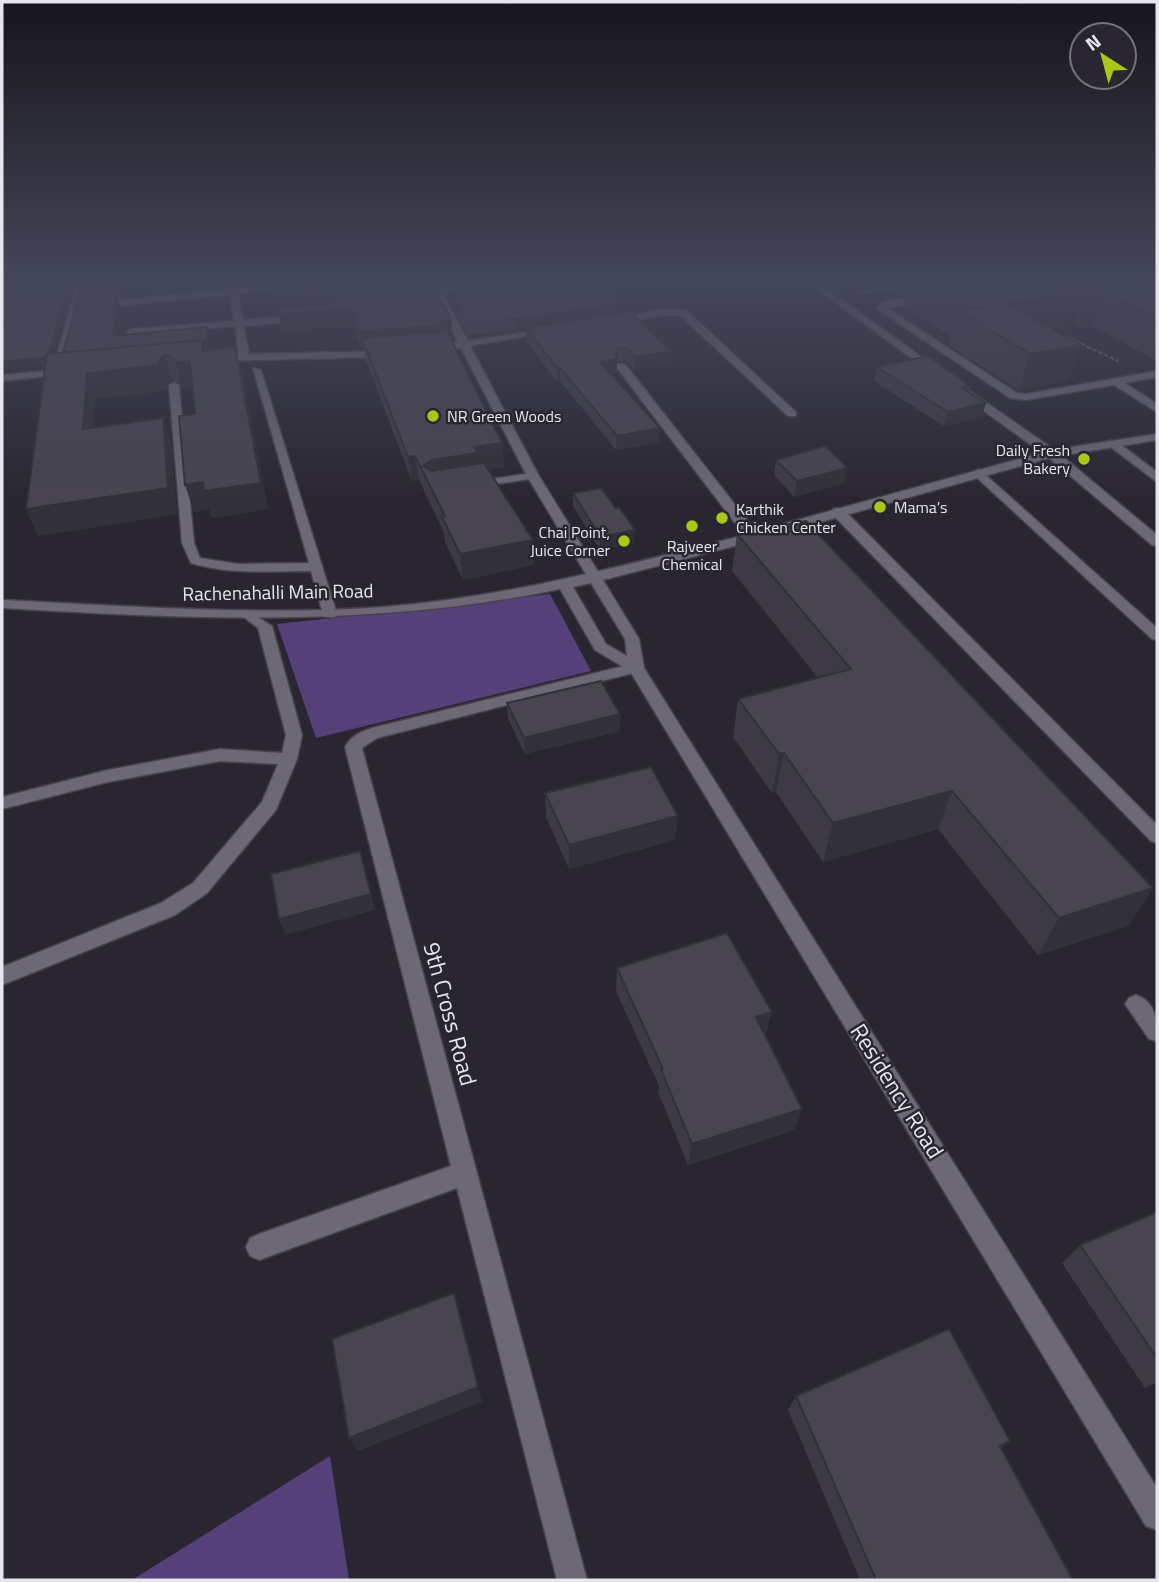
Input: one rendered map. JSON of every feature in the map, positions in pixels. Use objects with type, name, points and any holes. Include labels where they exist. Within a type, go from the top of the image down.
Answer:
[{"type":"street","points":[[57,373],[63,352]]},
{"type":"street","points":[[204,359],[244,355],[379,355],[403,352]]},
{"type":"street","points":[[466,352],[533,476],[595,578]]},
{"type":"street","points":[[726,352],[792,414]]},
{"type":"street","points":[[909,352],[940,374]]},
{"type":"street","points":[[947,352],[1014,396],[1026,397],[1147,375],[1157,387]]},
{"type":"street","points":[[621,366],[753,537]]},
{"type":"street","points":[[2,378],[83,370]]},
{"type":"street","points":[[1115,381],[1157,409]]},
{"type":"street","points":[[962,390],[1052,454],[1157,542]]},
{"type":"street","name":"Rachenahalli Main Road","points":[[2,604],[247,614],[330,614],[423,607],[595,578],[1052,454],[1112,443],[1155,439]]},
{"type":"street","points":[[1112,443],[1157,478]]},
{"type":"street","points":[[979,473],[1157,636]]},
{"type":"street","points":[[838,512],[1157,836]]},
{"type":"street","name":"Residency Road","points":[[595,578],[632,639],[636,667],[1157,1515]]},
{"type":"street","name":"Residency Road","points":[[564,584],[600,647],[636,667]]},
{"type":"street","points":[[2,976],[168,909],[200,888],[270,805],[289,759],[293,735],[265,626],[247,614]]},
{"type":"street","name":"9th Cross Road","points":[[572,1580],[353,747],[359,740],[372,734],[636,667]]},
{"type":"street","points":[[2,803],[108,776],[220,755],[289,759]]},
{"type":"street","points":[[1136,1004],[1157,1032]]},
{"type":"street","points":[[259,1247],[465,1173]]},
{"type":"lane","points":[[256,370],[330,614]]},
{"type":"lane","points":[[174,385],[188,543],[195,560],[224,566],[316,567]]},
{"type":"lane","points":[[458,486],[533,476]]},
{"type":"path","points":[[1098,352],[1147,375]]},
{"type":"shaded area","points":[[550,594],[591,671],[316,738],[277,624]]},
{"type":"shaded area","points":[[330,1456],[349,1580],[132,1580]]},
{"type":"building","points":[[2,352],[50,352],[47,357],[2,362]]},
{"type":"building","points":[[236,352],[261,483],[204,491],[203,482],[185,485],[179,416],[195,414],[190,361],[175,363],[173,358],[165,355],[160,358],[159,365],[87,374],[83,429],[163,418],[168,488],[26,509],[47,354]]},
{"type":"building","points":[[367,352],[457,352],[502,443],[474,447],[478,453],[431,460],[423,466],[432,471],[484,463],[533,540],[460,554],[442,517],[445,516],[415,456],[408,457]]},
{"type":"building","points":[[544,352],[616,352],[618,359],[600,362],[660,428],[617,436],[560,368],[557,368]]},
{"type":"building","points":[[630,352],[666,352],[634,357]]},
{"type":"building","points":[[928,356],[970,386],[962,388],[986,403],[948,412],[877,367]]},
{"type":"building","points":[[825,446],[848,468],[797,481],[776,460]]},
{"type":"building","points":[[601,488],[635,530],[600,537],[573,493]]},
{"type":"building","points":[[806,521],[1153,888],[1059,918],[952,791],[833,823],[784,753],[779,754],[738,699],[851,669],[737,534]]},
{"type":"building","points":[[601,681],[620,714],[524,738],[507,703]]},
{"type":"building","points":[[651,767],[678,816],[569,845],[545,793]]},
{"type":"building","points":[[360,851],[371,894],[279,919],[271,874]]},
{"type":"building","points":[[727,933],[772,1012],[756,1017],[802,1109],[692,1144],[661,1070],[663,1069],[617,968]]},
{"type":"building","points":[[1157,1212],[1157,1358],[1080,1245]]},
{"type":"building","points":[[454,1293],[478,1387],[349,1438],[332,1339]]},
{"type":"building","points":[[949,1329],[1010,1441],[1000,1446],[1073,1580],[876,1580],[796,1396]]},
{"type":"place","name":"NR Green Woods","points":[[433,416]]},
{"type":"place","name":"Daily Fresh Bakery","points":[[1084,459]]},
{"type":"place","name":"Mama’s","points":[[880,507]]},
{"type":"place","name":"Karthik Chicken Center","points":[[722,518]]},
{"type":"place","name":"Rajveer Chemical","points":[[692,526]]},
{"type":"place","name":"Chai Point, Juice Corner","points":[[624,541]]}]
